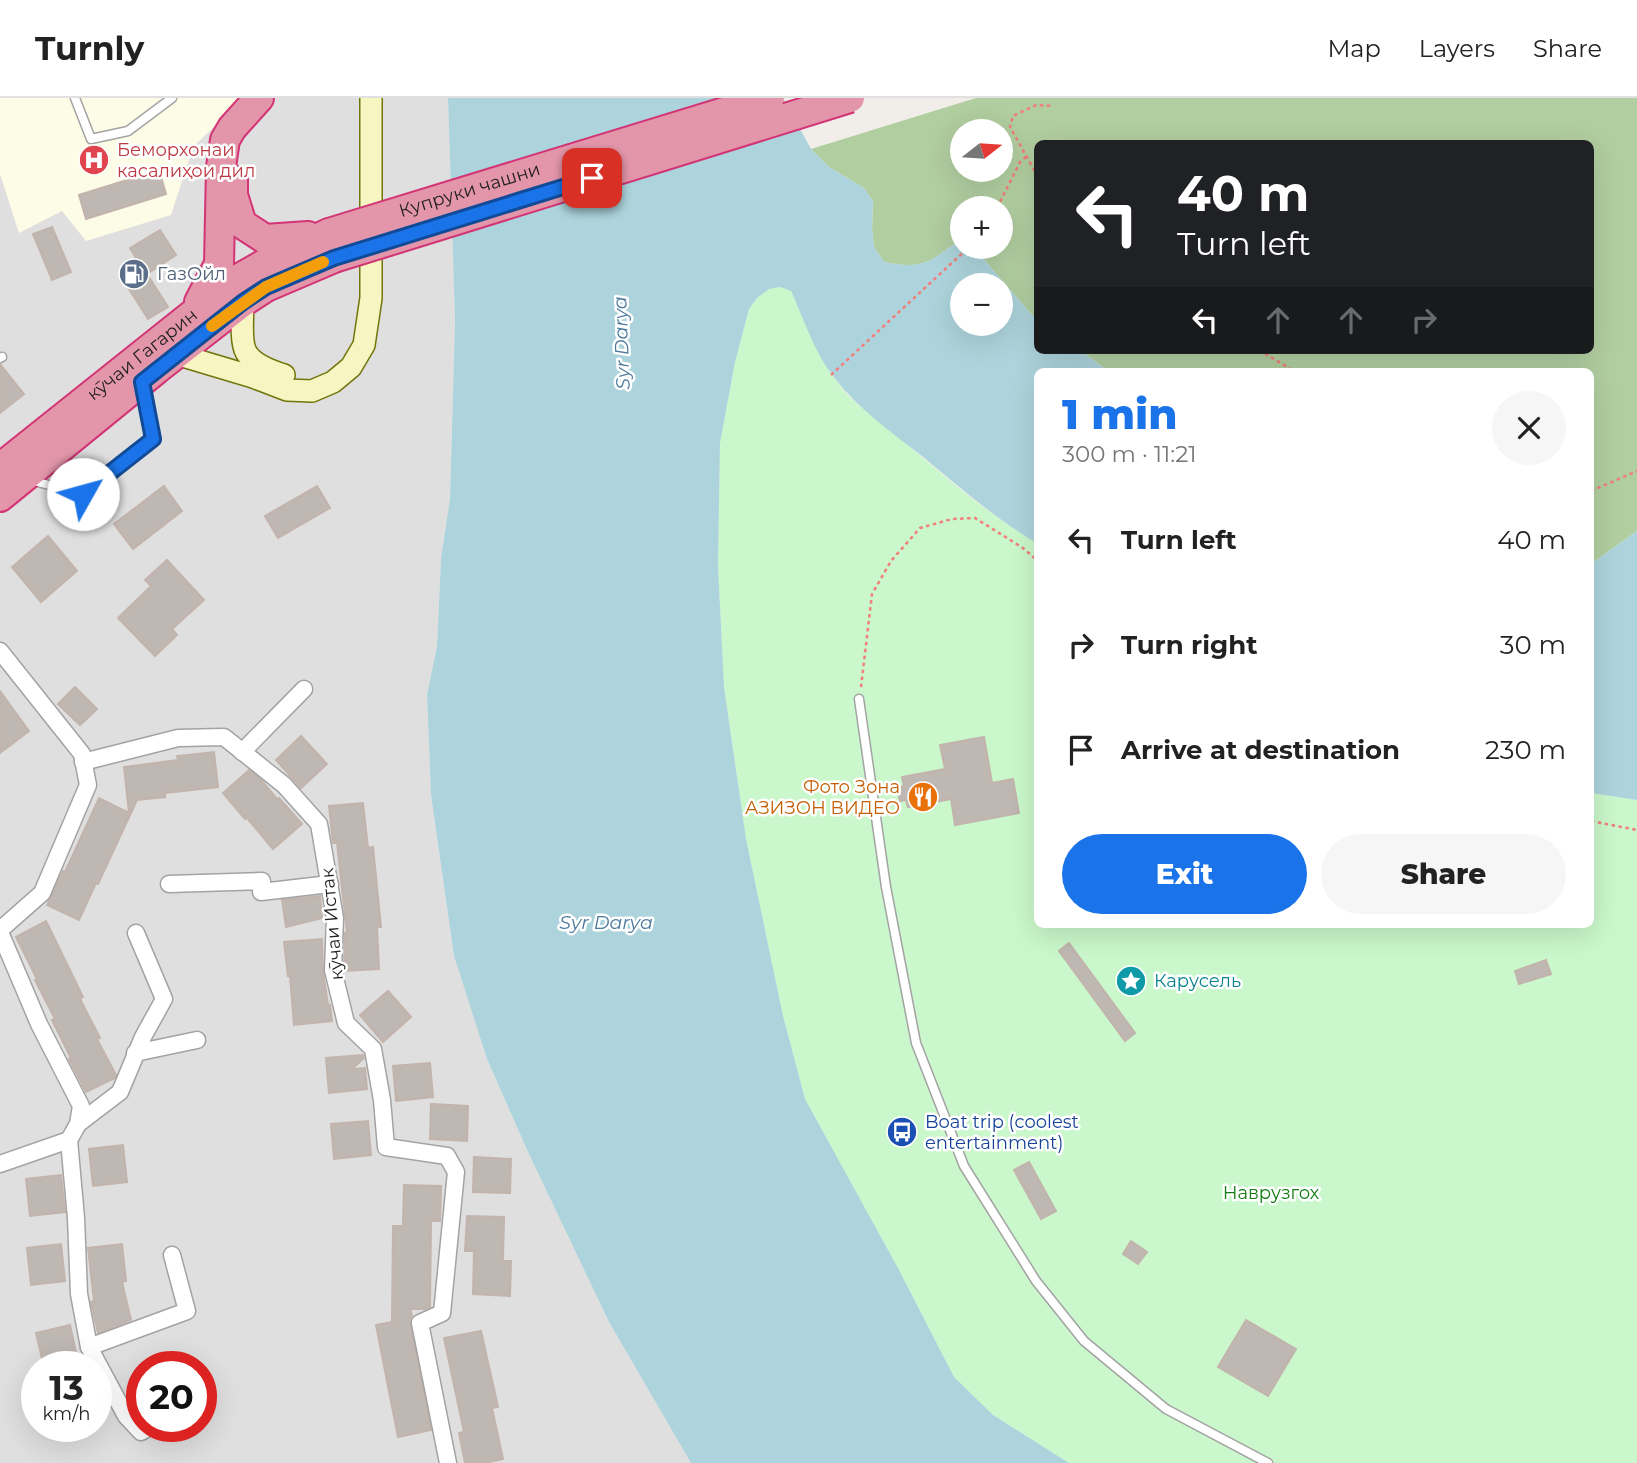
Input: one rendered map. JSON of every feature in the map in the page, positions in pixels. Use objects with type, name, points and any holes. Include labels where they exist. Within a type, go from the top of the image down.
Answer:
[{"type":"highway","points":[[193,314],[219,264],[221,167],[225,140],[232,128],[259,98]]},
{"type":"highway","points":[[279,98],[242,141],[233,167],[233,195],[242,225],[265,239],[299,238],[331,246],[850,98]]},
{"type":"highway","name":"Купруки чашни","points":[[331,246],[770,98]]},
{"type":"highway","name":"кӯчаи Гагарин","points":[[0,497],[12,473],[224,287],[267,263],[331,246]]},
{"type":"highway","name":"кӯчаи Гагарин","points":[[12,473],[158,368],[243,302],[331,246]]},
{"type":"main road","points":[[243,302],[242,331],[246,353],[262,367],[303,379],[314,378],[325,375],[344,359],[354,341],[362,299],[362,98]]},
{"type":"main road","points":[[158,368],[253,377],[287,390],[312,391],[333,382],[351,367],[364,345],[371,298],[371,98]]},
{"type":"street","points":[[0,651],[82,754],[88,785],[42,893],[0,931],[39,1024],[81,1106],[78,1124],[69,1140],[79,1294],[89,1347],[126,1416]]},
{"type":"street","points":[[242,752],[304,689]]},
{"type":"street","name":"кӯчаи Истак","points":[[83,762],[178,738],[224,737],[284,785],[319,824],[335,918],[333,970],[346,1023],[373,1049],[382,1100],[386,1147],[447,1156],[456,1172],[442,1313],[420,1323],[449,1463]]},
{"type":"street","points":[[169,884],[262,881],[261,892],[330,884]]},
{"type":"street","points":[[78,1124],[120,1093],[135,1053],[164,999],[136,933]]},
{"type":"street","points":[[135,1053],[197,1040]]},
{"type":"street","points":[[0,1164],[69,1140]]},
{"type":"street","points":[[89,1347],[187,1311],[172,1255]]},
{"type":"lane","points":[[75,98],[91,139],[128,131],[172,98]]},
{"type":"lane","points":[[12,473],[83,494],[153,439],[158,368]]},
{"type":"lane","points":[[859,699],[886,887],[916,1043],[964,1166],[1036,1281],[1084,1341],[1166,1409],[1268,1463]]},
{"type":"path","points":[[1034,170],[1010,127],[1013,116],[1036,105],[1053,106]]},
{"type":"path","points":[[1003,196],[1020,162],[1026,157]]},
{"type":"path","points":[[831,375],[956,259]]},
{"type":"path","points":[[1266,354],[1289,368]]},
{"type":"path","points":[[1594,490],[1637,471]]},
{"type":"path","points":[[859,699],[872,594],[891,561],[920,528],[952,519],[975,518],[1034,558]]},
{"type":"path","points":[[1594,822],[1637,830]]},
{"type":"shaded area","points":[[0,98],[448,98],[455,320],[450,499],[441,558],[437,646],[427,696],[431,795],[454,956],[487,1059],[528,1152],[609,1322],[691,1463],[0,1463]]},
{"type":"shaded area","name":"Беморхонаи касалиҳои дил","points":[[0,98],[244,98],[193,147],[171,215],[86,241],[62,211],[19,233],[0,174]]},
{"type":"green space","points":[[976,98],[1637,98],[1637,531],[1594,562],[1594,368],[1104,368],[1085,354],[1594,354],[1594,140],[1034,140],[1034,316],[1013,293],[1013,273],[996,273],[984,259],[1013,259],[1013,196],[950,196],[950,247],[929,261],[906,265],[884,262],[874,247],[873,201],[864,188],[829,167],[811,149]]},
{"type":"green space","name":"Наврузгох","points":[[780,287],[791,291],[825,364],[853,400],[965,493],[1034,541],[1034,928],[1594,928],[1594,793],[1637,800],[1637,1463],[1069,1463],[993,1415],[954,1377],[805,1099],[783,1016],[746,839],[724,686],[718,566],[720,443],[735,362],[749,309],[757,298],[769,289]]},
{"type":"water","name":"Syr Darya","points":[[448,98],[783,98],[811,149],[829,167],[864,188],[873,201],[874,247],[884,262],[906,265],[923,263],[950,247],[950,259],[984,259],[996,273],[950,273],[950,336],[1013,336],[1013,293],[1034,316],[1034,354],[1085,354],[1104,368],[1034,368],[1034,541],[978,502],[873,418],[850,396],[819,355],[791,291],[780,287],[769,289],[757,298],[749,309],[735,362],[720,443],[718,566],[724,687],[746,839],[783,1016],[805,1099],[954,1377],[993,1415],[1069,1463],[691,1463],[609,1322],[528,1152],[487,1059],[454,956],[431,795],[427,695],[437,646],[441,558],[450,499],[455,320]]},
{"type":"water","points":[[1637,531],[1637,800],[1594,793],[1594,562]]},
{"type":"building","points":[[159,170],[166,194],[86,219],[79,195]]},
{"type":"building","points":[[52,227],[71,272],[52,280],[33,234]]},
{"type":"building","name":"ГазОйл","points":[[160,230],[176,255],[147,274],[168,307],[148,319],[120,275],[139,263],[130,248]]},
{"type":"building","points":[[0,364],[24,394],[0,413]]},
{"type":"building","points":[[164,486],[182,511],[133,549],[114,524]]},
{"type":"building","points":[[317,486],[330,508],[278,538],[265,516]]},
{"type":"building","points":[[48,536],[77,571],[41,602],[12,567]]},
{"type":"building","points":[[167,560],[204,600],[172,629],[177,635],[155,656],[118,618],[151,586],[145,580]]},
{"type":"building","points":[[75,687],[97,709],[80,725],[58,704]]},
{"type":"building","points":[[0,691],[29,731],[0,753]]},
{"type":"building","points":[[301,736],[327,764],[301,788],[276,760]]},
{"type":"building","points":[[984,737],[992,783],[1013,779],[1019,813],[955,825],[951,799],[908,807],[906,800],[900,801],[897,787],[904,786],[902,777],[945,769],[940,745]]},
{"type":"building","points":[[214,752],[218,787],[165,793],[165,797],[137,800],[79,920],[47,905],[99,798],[129,813],[124,767],[178,760],[177,756]]},
{"type":"building","points":[[249,770],[302,824],[273,849],[223,793]]},
{"type":"building","points":[[363,803],[368,848],[373,847],[381,927],[377,927],[379,969],[344,971],[347,933],[337,843],[333,843],[329,806]]},
{"type":"building","points":[[320,896],[322,918],[286,927],[282,900]]},
{"type":"building","points":[[46,921],[83,997],[80,999],[100,1038],[97,1039],[116,1075],[115,1078],[86,1092],[16,937]]},
{"type":"building","points":[[322,939],[323,972],[332,1021],[294,1025],[284,942]]},
{"type":"building","points":[[1069,943],[1135,1033],[1125,1041],[1059,951]]},
{"type":"building","points":[[1546,960],[1551,974],[1519,984],[1515,971]]},
{"type":"building","points":[[388,991],[411,1017],[383,1042],[360,1015]]},
{"type":"building","points":[[363,1055],[364,1058],[352,1069],[365,1068],[367,1089],[329,1093],[326,1058]]},
{"type":"building","points":[[430,1063],[433,1097],[396,1101],[393,1066]]},
{"type":"building","points":[[431,1104],[468,1106],[467,1141],[430,1139]]},
{"type":"building","points":[[368,1121],[371,1155],[334,1159],[331,1124]]},
{"type":"building","points":[[123,1145],[127,1182],[93,1186],[89,1149]]},
{"type":"building","points":[[474,1157],[511,1159],[510,1193],[473,1192]]},
{"type":"building","points":[[1029,1162],[1056,1211],[1041,1219],[1014,1170]]},
{"type":"building","points":[[61,1175],[65,1212],[30,1216],[26,1179]]},
{"type":"building","points":[[404,1185],[441,1186],[440,1221],[431,1221],[430,1307],[410,1309],[431,1430],[398,1437],[376,1325],[392,1322],[393,1226],[403,1226]]},
{"type":"building","points":[[467,1216],[504,1217],[503,1261],[511,1261],[510,1296],[473,1294],[474,1251],[465,1251]]},
{"type":"building","points":[[1131,1241],[1147,1252],[1138,1264],[1123,1254]]},
{"type":"building","points":[[61,1244],[65,1281],[31,1285],[27,1248]]},
{"type":"building","points":[[122,1244],[126,1281],[122,1282],[131,1320],[98,1333],[91,1302],[94,1301],[88,1248]]},
{"type":"building","points":[[1246,1320],[1296,1349],[1268,1396],[1218,1367]]},
{"type":"building","points":[[70,1325],[76,1351],[40,1351],[36,1333]]},
{"type":"building","points":[[481,1331],[498,1407],[492,1408],[503,1459],[465,1463],[459,1433],[464,1432],[444,1338]]},
{"type":"slow traffic","points":[[212,326],[266,287],[323,262]]},
{"type":"place","name":"Беморхонаи касалиҳои дил","points":[[94,160]]},
{"type":"place","name":"ГазОйл","points":[[134,274]]},
{"type":"place","name":"Фото Зона АЗИЗОН ВИДЕО","points":[[923,797]]},
{"type":"place","name":"Карусель","points":[[1131,981]]},
{"type":"place","name":"Boat trip (coolest entertainment)","points":[[902,1132]]},
{"type":"route","points":[[83,494],[153,439],[142,382],[266,287],[334,258],[592,178]]}]
